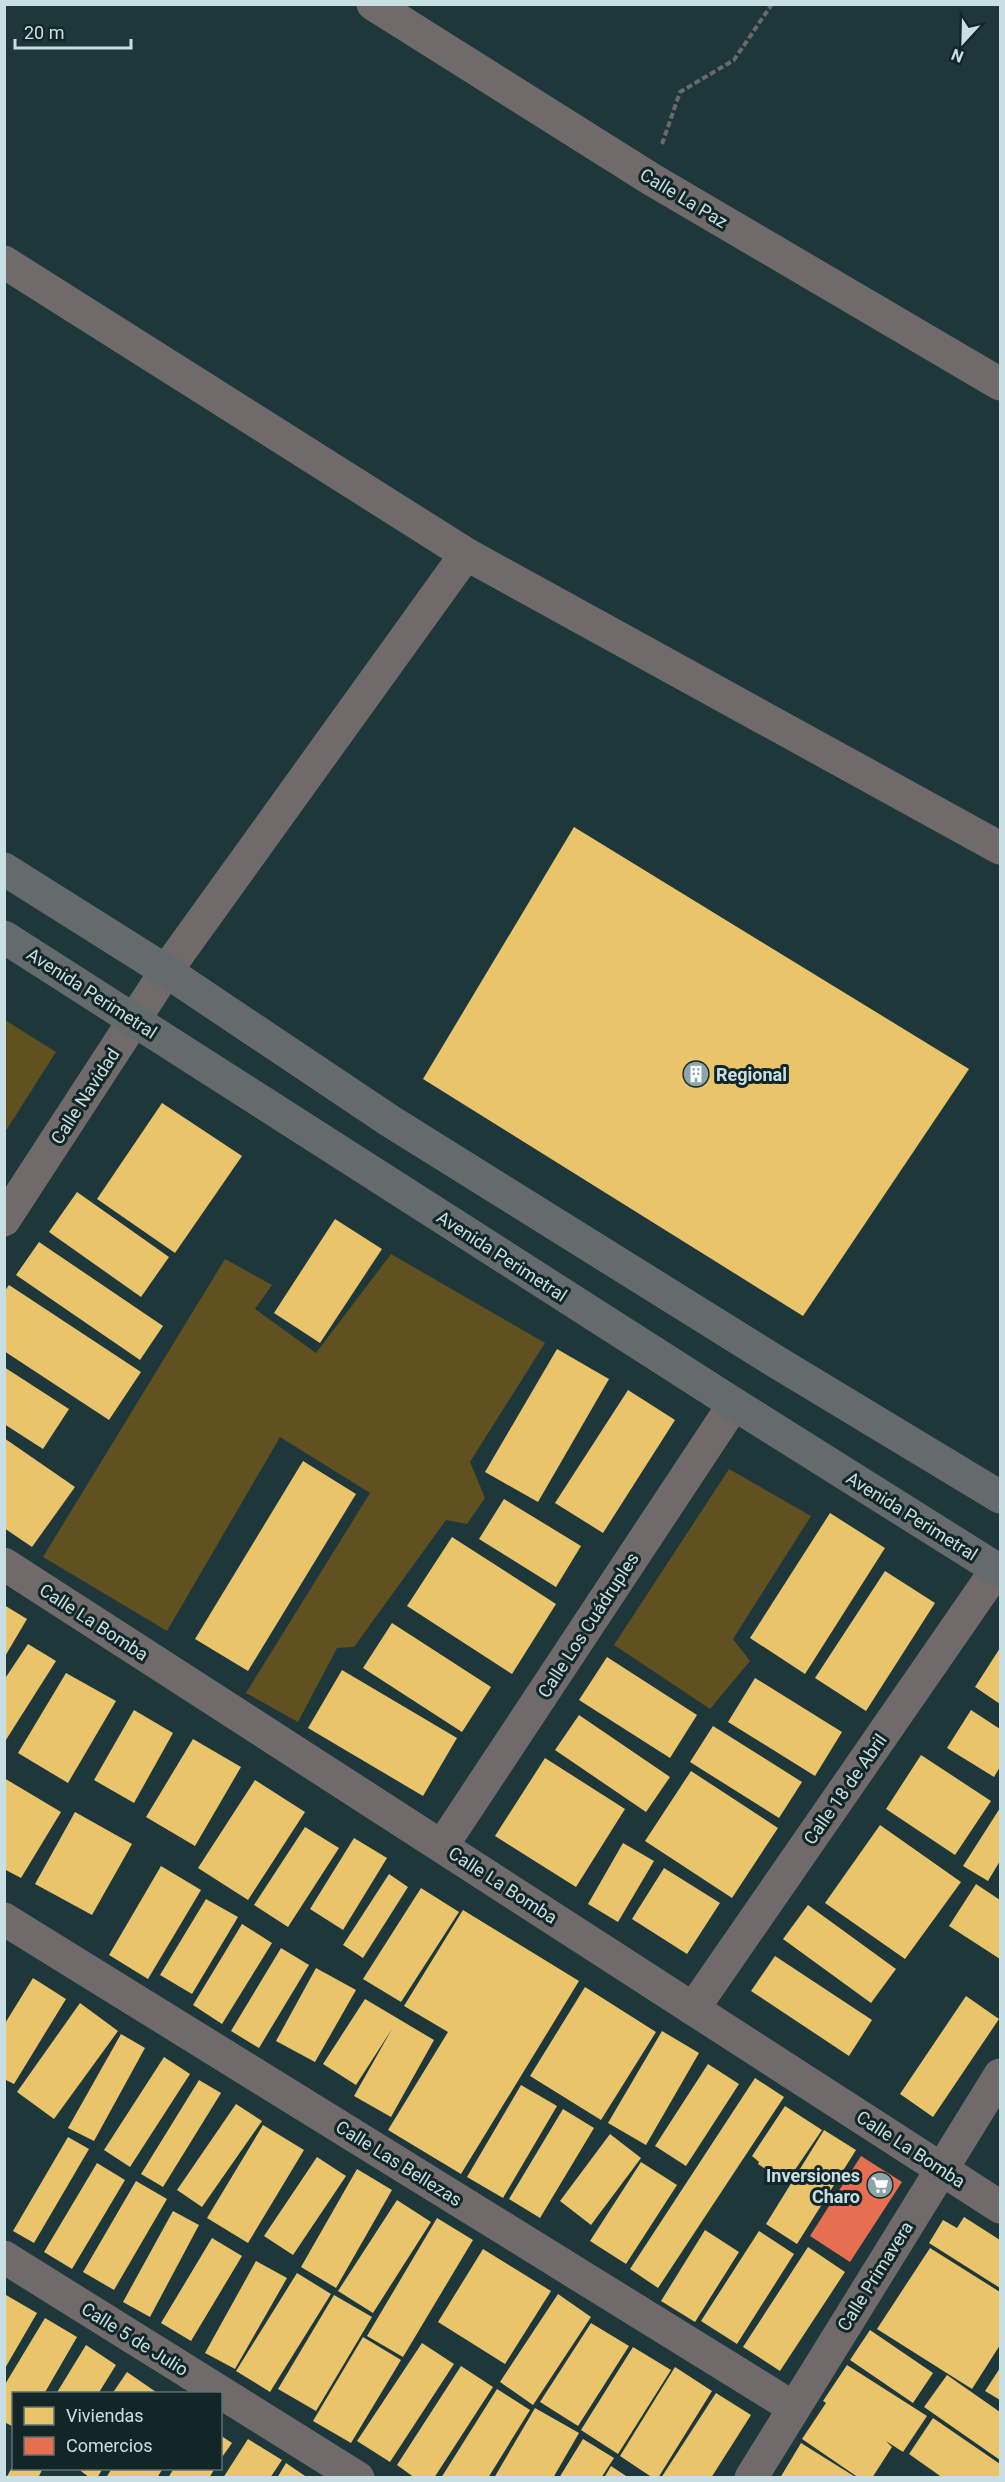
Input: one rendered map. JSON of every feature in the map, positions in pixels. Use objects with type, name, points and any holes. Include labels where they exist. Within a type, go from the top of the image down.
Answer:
[{"type":"main road","points":[[4,869],[166,971],[390,1120],[770,1358],[1000,1497]]},
{"type":"main road","name":"Avenida Perimetral","points":[[4,937],[734,1404],[999,1570]]},
{"type":"street","name":"Calle La Paz","points":[[373,4],[651,179],[1000,384]]},
{"type":"street","points":[[4,262],[466,554],[1000,848]]},
{"type":"street","name":"Calle Navidad","points":[[4,1220],[166,971],[466,554]]},
{"type":"street","name":"Calle Los Cuádruples","points":[[442,1846],[734,1404]]},
{"type":"street","name":"Calle La Bomba","points":[[4,1564],[1000,2207]]},
{"type":"street","name":"Calle 18 de Abril","points":[[693,2009],[999,1570]]},
{"type":"street","name":"Calle Las Bellezas","points":[[4,1919],[794,2408]]},
{"type":"street","name":"Calle Primavera","points":[[751,2478],[1000,2075]]},
{"type":"street","name":"Calle 5 de Julio","points":[[4,2257],[220,2392]]},
{"type":"street","name":"Calle 5 de Julio","points":[[222,2393],[358,2478]]},
{"type":"path","points":[[651,179],[680,92],[734,60],[772,4]]},
{"type":"shaded area","points":[[5,1020],[56,1052],[5,1132]]},
{"type":"shaded area","points":[[391,1254],[545,1343],[470,1462],[485,1498],[467,1524],[446,1520],[354,1647],[337,1648],[298,1722],[246,1693],[370,1493],[280,1437],[167,1631],[43,1557],[225,1259],[272,1285],[255,1309],[316,1353]]},
{"type":"shaded area","points":[[729,1469],[811,1516],[733,1639],[750,1661],[710,1709],[614,1645]]},
{"type":"building: Viviendas","name":"Regional","points":[[574,827],[969,1069],[803,1316],[423,1079]]},
{"type":"building: Viviendas","points":[[162,1103],[242,1156],[175,1253],[97,1199]]},
{"type":"building: Viviendas","points":[[77,1192],[169,1257],[141,1297],[49,1232]]},
{"type":"building: Viviendas","points":[[335,1219],[382,1249],[320,1343],[274,1313]]},
{"type":"building: Viviendas","points":[[39,1242],[163,1326],[140,1360],[16,1275]]},
{"type":"building: Viviendas","points":[[9,1285],[141,1372],[109,1420],[4,1351],[4,1292]]},
{"type":"building: Viviendas","points":[[557,1349],[609,1379],[538,1502],[485,1472]]},
{"type":"building: Viviendas","points":[[4,1367],[69,1409],[43,1449],[4,1424]]},
{"type":"building: Viviendas","points":[[628,1390],[675,1420],[603,1533],[555,1503]]},
{"type":"building: Viviendas","points":[[4,1438],[75,1487],[32,1547],[4,1528]]},
{"type":"building: Viviendas","points":[[303,1461],[356,1494],[248,1671],[195,1639]]},
{"type":"building: Viviendas","points":[[504,1499],[581,1546],[556,1587],[479,1539]]},
{"type":"building: Viviendas","points":[[830,1513],[885,1548],[805,1674],[750,1638]]},
{"type":"building: Viviendas","points":[[452,1537],[556,1604],[512,1674],[407,1606]]},
{"type":"building: Viviendas","points":[[885,1571],[935,1603],[866,1711],[815,1678]]},
{"type":"building: Viviendas","points":[[4,1605],[27,1619],[4,1658]]},
{"type":"building: Viviendas","points":[[392,1623],[491,1687],[462,1732],[363,1668]]},
{"type":"building: Viviendas","points":[[28,1644],[56,1661],[4,1743],[4,1680]]},
{"type":"building: Viviendas","points":[[1000,1648],[1000,1704],[975,1687]]},
{"type":"building: Viviendas","points":[[607,1657],[697,1715],[670,1758],[579,1700]]},
{"type":"building: Viviendas","points":[[342,1670],[457,1738],[423,1796],[308,1728]]},
{"type":"building: Viviendas","points":[[66,1673],[116,1701],[68,1783],[18,1753]]},
{"type":"building: Viviendas","points":[[755,1678],[842,1732],[815,1776],[728,1722]]},
{"type":"building: Viviendas","points":[[134,1710],[173,1733],[134,1803],[94,1780]]},
{"type":"building: Viviendas","points":[[971,1710],[1000,1729],[1000,1767],[994,1777],[947,1748]]},
{"type":"building: Viviendas","points":[[579,1715],[670,1777],[646,1812],[555,1750]]},
{"type":"building: Viviendas","points":[[713,1726],[802,1782],[779,1818],[690,1762]]},
{"type":"building: Viviendas","points":[[193,1739],[241,1767],[195,1846],[146,1817]]},
{"type":"building: Viviendas","points":[[921,1755],[991,1801],[955,1855],[886,1809]]},
{"type":"building: Viviendas","points":[[545,1758],[625,1809],[576,1887],[495,1836]]},
{"type":"building: Viviendas","points":[[691,1771],[778,1828],[732,1898],[645,1841]]},
{"type":"building: Viviendas","points":[[4,1778],[61,1812],[21,1878],[4,1869]]},
{"type":"building: Viviendas","points":[[255,1780],[305,1812],[248,1900],[198,1868]]},
{"type":"building: Viviendas","points":[[1000,1808],[1000,1861],[988,1881],[963,1866]]},
{"type":"building: Viviendas","points":[[75,1812],[132,1844],[92,1915],[35,1884]]},
{"type":"building: Viviendas","points":[[880,1825],[961,1882],[905,1959],[825,1903]]},
{"type":"building: Viviendas","points":[[305,1827],[339,1848],[288,1927],[254,1905]]},
{"type":"building: Viviendas","points":[[354,1838],[387,1858],[343,1930],[310,1909]]},
{"type":"building: Viviendas","points":[[623,1843],[654,1861],[618,1922],[588,1904]]},
{"type":"building: Viviendas","points":[[161,1866],[201,1890],[148,1979],[109,1955]]},
{"type":"building: Viviendas","points":[[664,1868],[720,1903],[687,1954],[632,1919]]},
{"type":"building: Viviendas","points":[[389,1874],[408,1887],[363,1958],[343,1945]]},
{"type":"building: Viviendas","points":[[976,1884],[1000,1900],[1000,1959],[949,1926]]},
{"type":"building: Viviendas","points":[[421,1888],[459,1912],[401,2002],[363,1979]]},
{"type":"building: Viviendas","points":[[206,1899],[238,1917],[192,1994],[160,1975]]},
{"type":"building: Viviendas","points":[[808,1905],[896,1969],[871,2003],[783,1939]]},
{"type":"building: Viviendas","points":[[463,1910],[579,1981],[461,2174],[388,2130],[448,2032],[404,2006]]},
{"type":"building: Viviendas","points":[[242,1924],[272,1943],[222,2024],[193,2005]]},
{"type":"building: Viviendas","points":[[281,1948],[309,1965],[259,2048],[231,2031]]},
{"type":"building: Viviendas","points":[[775,1956],[872,2020],[849,2056],[751,1991]]},
{"type":"building: Viviendas","points":[[316,1968],[356,1990],[315,2062],[276,2041]]},
{"type":"building: Viviendas","points":[[33,1978],[66,1999],[14,2084],[4,2079],[4,2025]]},
{"type":"building: Viviendas","points":[[585,1987],[656,2032],[601,2120],[530,2076]]},
{"type":"building: Viviendas","points":[[966,1996],[999,2019],[933,2117],[900,2094]]},
{"type":"building: Viviendas","points":[[365,1999],[434,2040],[391,2117],[354,2096],[392,2029],[356,2085],[323,2064]]},
{"type":"building: Viviendas","points":[[80,2003],[118,2031],[54,2119],[17,2092]]},
{"type":"building: Viviendas","points":[[662,2031],[699,2053],[646,2145],[608,2123]]},
{"type":"building: Viviendas","points":[[121,2034],[145,2048],[94,2141],[68,2128]]},
{"type":"building: Viviendas","points":[[164,2057],[190,2074],[130,2167],[104,2150]]},
{"type":"building: Viviendas","points":[[708,2064],[739,2084],[686,2166],[655,2146]]},
{"type":"building: Viviendas","points":[[755,2078],[784,2097],[658,2288],[630,2269]]},
{"type":"building: Viviendas","points":[[199,2080],[221,2093],[163,2187],[141,2174]]},
{"type":"building: Viviendas","points":[[521,2085],[557,2106],[503,2198],[467,2177]]},
{"type":"building: Viviendas","points":[[236,2104],[262,2121],[202,2207],[177,2190]]},
{"type":"building: Viviendas","points":[[785,2106],[822,2130],[786,2183],[758,2164],[759,2162],[752,2156]]},
{"type":"building: Viviendas","points":[[563,2109],[594,2128],[540,2218],[509,2199]]},
{"type":"building: Viviendas","points":[[263,2125],[304,2150],[248,2243],[207,2218]]},
{"type":"building: Viviendas","points":[[824,2130],[856,2150],[797,2244],[766,2224]]},
{"type":"building: Viviendas","points":[[610,2134],[641,2158],[591,2225],[560,2201]]},
{"type":"building: Viviendas","points":[[68,2137],[89,2149],[34,2243],[13,2231]]},
{"type":"building: Viviendas","points":[[317,2157],[346,2176],[293,2255],[264,2236]]},
{"type":"building: Viviendas","points":[[641,2162],[677,2185],[626,2264],[590,2241]]},
{"type":"building: Viviendas","points":[[97,2163],[125,2180],[72,2269],[44,2252]]},
{"type":"building: Viviendas","points":[[357,2169],[392,2190],[336,2288],[301,2267]]},
{"type":"building: Viviendas","points":[[136,2181],[167,2199],[114,2290],[83,2272]]},
{"type":"building: Viviendas","points":[[397,2200],[431,2222],[373,2313],[338,2291]]},
{"type":"building: Viviendas","points":[[173,2211],[199,2225],[150,2317],[123,2302]]},
{"type":"building: Viviendas","points":[[964,2217],[1000,2240],[1000,2288],[929,2243],[943,2220],[957,2228]]},
{"type":"building: Viviendas","points":[[437,2218],[473,2240],[403,2357],[367,2336]]},
{"type":"building: Viviendas","points":[[705,2230],[739,2252],[695,2322],[661,2301]]},
{"type":"building: Viviendas","points":[[759,2231],[794,2254],[737,2344],[701,2321]]},
{"type":"building: Viviendas","points":[[212,2238],[242,2256],[191,2341],[161,2323]]},
{"type":"building: Viviendas","points":[[808,2247],[845,2272],[780,2371],[743,2347]]},
{"type":"building: Viviendas","points":[[930,2248],[1000,2292],[1000,2345],[972,2389],[877,2329]]},
{"type":"building: Viviendas","points":[[483,2249],[551,2291],[505,2364],[438,2322]]},
{"type":"building: Viviendas","points":[[256,2261],[287,2278],[235,2369],[205,2353]]},
{"type":"building: Viviendas","points":[[297,2273],[331,2294],[270,2392],[236,2371]]},
{"type":"building: Viviendas","points":[[558,2294],[591,2317],[533,2405],[500,2382]]},
{"type":"building: Viviendas","points":[[6,2295],[37,2313],[4,2370],[4,2298]]},
{"type":"building: Viviendas","points":[[334,2295],[372,2317],[316,2411],[278,2389]]},
{"type":"building: Viviendas","points":[[45,2318],[77,2337],[45,2392],[12,2392],[12,2426],[4,2422],[4,2386]]},
{"type":"building: Viviendas","points":[[591,2323],[629,2346],[578,2426],[540,2402]]},
{"type":"building: Viviendas","points":[[870,2330],[933,2373],[913,2403],[850,2360]]},
{"type":"building: Viviendas","points":[[363,2337],[401,2360],[351,2443],[313,2421]]},
{"type":"building: Viviendas","points":[[422,2343],[454,2364],[390,2462],[357,2441]]},
{"type":"building: Viviendas","points":[[86,2345],[116,2365],[99,2392],[57,2392]]},
{"type":"building: Viviendas","points":[[633,2347],[671,2370],[618,2454],[581,2430]]},
{"type":"building: Viviendas","points":[[847,2365],[927,2416],[903,2452],[886,2441],[892,2447],[872,2478],[859,2478],[802,2439],[826,2403],[823,2401]]},
{"type":"building: Viviendas","points":[[461,2366],[493,2387],[434,2478],[415,2478],[397,2465]]},
{"type":"building: Viviendas","points":[[675,2367],[712,2391],[658,2478],[653,2478],[620,2456]]},
{"type":"building: Viviendas","points":[[1000,2368],[1000,2400],[985,2391]]},
{"type":"building: Viviendas","points":[[127,2372],[156,2392],[113,2392]]},
{"type":"building: Viviendas","points":[[947,2375],[1000,2412],[1000,2460],[924,2407]]},
{"type":"building: Viviendas","points":[[497,2389],[530,2410],[488,2478],[441,2478]]},
{"type":"building: Viviendas","points":[[716,2393],[751,2415],[711,2478],[661,2478]]},
{"type":"building: Viviendas","points":[[535,2408],[579,2433],[553,2478],[494,2478]]},
{"type":"building: Viviendas","points":[[933,2418],[1000,2464],[1000,2478],[943,2478],[909,2454]]},
{"type":"building: Viviendas","points":[[222,2436],[232,2443],[222,2457]]},
{"type":"building: Viviendas","points":[[248,2439],[282,2460],[270,2478],[223,2478]]},
{"type":"building: Viviendas","points":[[583,2439],[614,2458],[601,2478],[559,2478]]},
{"type":"building: Viviendas","points":[[801,2443],[857,2478],[780,2478]]},
{"type":"building: Viviendas","points":[[286,2463],[308,2478],[277,2478]]},
{"type":"building: Viviendas","points":[[611,2466],[629,2478],[604,2478]]},
{"type":"building: Viviendas","points":[[12,2468],[12,2470],[42,2470],[38,2478],[6,2478]]},
{"type":"building: Viviendas","points":[[80,2470],[102,2470],[97,2478],[90,2478]]},
{"type":"building: Viviendas","points":[[111,2470],[162,2470],[157,2478],[106,2478]]},
{"type":"building: Viviendas","points":[[173,2470],[214,2470],[209,2478],[168,2478]]},
{"type":"building: Comercios","points":[[861,2156],[902,2182],[850,2262],[810,2236]]},
{"type":"place","name":"Regional","points":[[696,1074]]},
{"type":"place","name":"Inversiones Charo","points":[[880,2185]]}]
